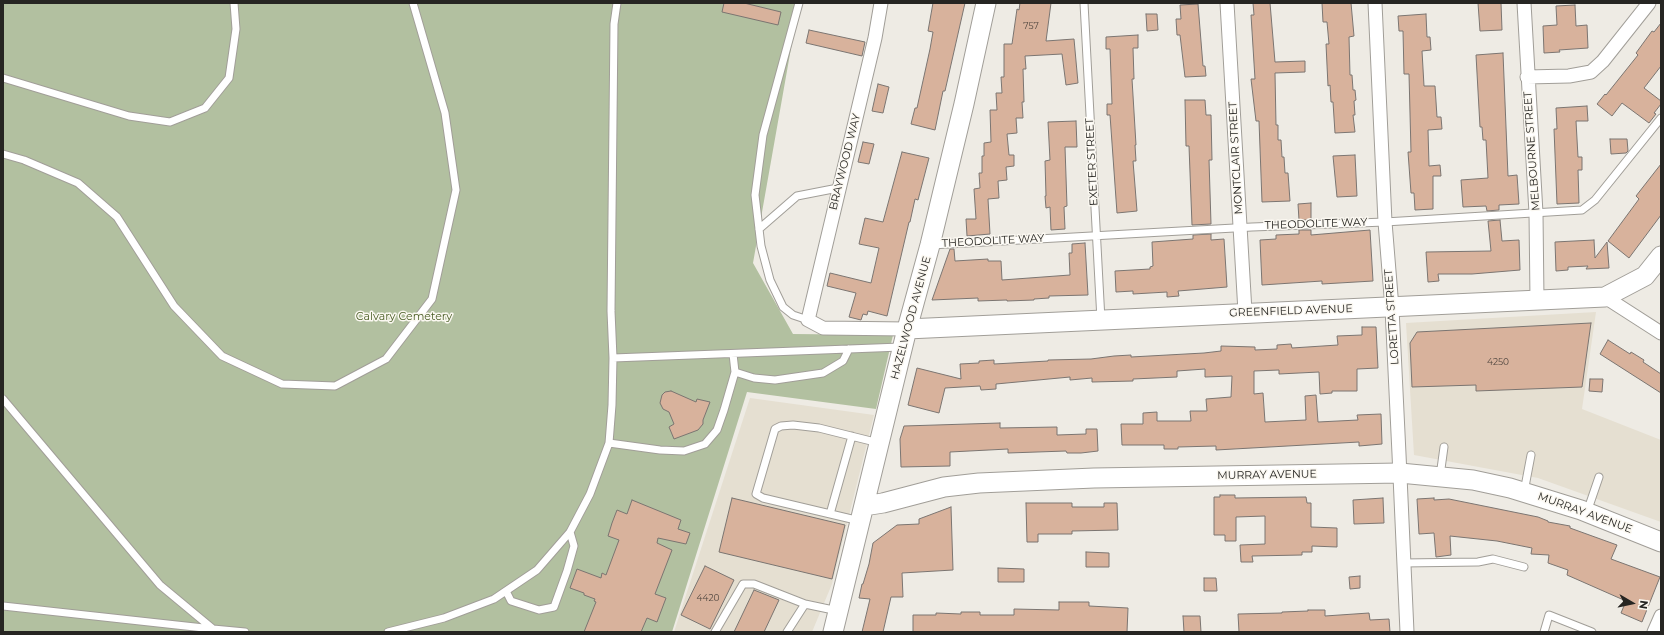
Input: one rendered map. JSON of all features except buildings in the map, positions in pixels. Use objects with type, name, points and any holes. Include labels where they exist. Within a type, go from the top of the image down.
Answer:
[{"type":"main road","name":"HAZELWOOD AVENUE","points":[[833,632],[905,338],[930,245],[964,104],[986,3]]},
{"type":"main road","name":"GREENFIELD AVENUE","points":[[905,338],[1101,321],[1245,312],[1392,308],[1605,297],[1645,276],[1661,256]]},
{"type":"main road","name":"MURRAY AVENUE","points":[[862,513],[883,503],[944,487],[979,483],[1101,478],[1400,473],[1473,480],[1524,492],[1587,512],[1661,542]]},
{"type":"street","name":"BRAYWOOD WAY","points":[[808,320],[838,188],[875,38],[881,3]]},
{"type":"street","name":"MONTCLAIR STREET","points":[[1227,3],[1245,312]]},
{"type":"street","name":"LORETTA STREET","points":[[1375,3],[1385,222],[1392,308],[1407,632]]},
{"type":"street","name":"MELBOURNE STREET","points":[[1524,3],[1527,77],[1536,213],[1537,300]]},
{"type":"street","points":[[1527,77],[1569,76],[1591,72],[1604,61],[1649,3]]},
{"type":"street","points":[[1605,297],[1661,333]]},
{"type":"street","points":[[808,320],[823,328],[905,338]]},
{"type":"lane","points":[[3,78],[129,116],[170,122],[205,108],[229,78],[236,29],[234,3]]},
{"type":"lane","points":[[3,154],[24,160],[78,183],[117,217],[174,306],[222,356],[282,384],[335,386],[386,359],[432,299],[456,190],[445,113],[413,3]]},
{"type":"lane","points":[[388,632],[444,618],[494,599],[537,570],[570,532],[590,494],[609,443],[612,405],[613,358],[611,311],[614,24],[617,3]]},
{"type":"lane","points":[[799,3],[763,135],[755,195],[761,246],[770,280],[783,307],[793,316],[808,320]]},
{"type":"lane","name":"EXETER STREET","points":[[1084,3],[1101,321]]},
{"type":"lane","name":"THEODOLITE WAY","points":[[930,245],[1096,235],[1385,222],[1582,210],[1595,200],[1661,118]]},
{"type":"lane","points":[[759,229],[797,196],[838,188]]},
{"type":"lane","points":[[613,358],[848,349],[905,338]]},
{"type":"lane","points":[[735,372],[754,378],[775,380],[823,373],[843,361],[848,349]]},
{"type":"lane","points":[[609,443],[660,450],[684,451],[705,444],[717,430],[735,372],[733,354]]},
{"type":"lane","points":[[3,399],[160,585],[214,629]]},
{"type":"lane","points":[[862,513],[830,514],[762,498],[756,494],[775,430],[781,426],[793,425],[819,428],[879,443]]},
{"type":"lane","points":[[830,514],[852,436]]},
{"type":"lane","points":[[1440,477],[1444,447]]},
{"type":"lane","points":[[1524,492],[1531,456]]},
{"type":"lane","points":[[1587,512],[1599,477]]},
{"type":"lane","points":[[506,591],[511,601],[540,610],[554,607],[574,546],[570,532]]},
{"type":"lane","points":[[1403,563],[1478,562],[1493,559],[1524,567]]},
{"type":"lane","points":[[715,632],[744,584],[754,584],[805,604],[838,611]]},
{"type":"lane","points":[[787,632],[805,604]]},
{"type":"lane","points":[[3,606],[245,632]]},
{"type":"lane","points":[[1544,632],[1549,615],[1592,632]]},
{"type":"shaded area","points":[[1596,312],[1582,409],[1661,440],[1661,522],[1538,478],[1414,455],[1406,323]]},
{"type":"shaded area","points":[[750,398],[874,415],[832,584],[812,632],[674,632]]},
{"type":"green space","name":"Calvary Cemetery","points":[[3,3],[799,3],[753,263],[793,334],[893,335],[876,409],[747,392],[672,632],[3,632]]}]
